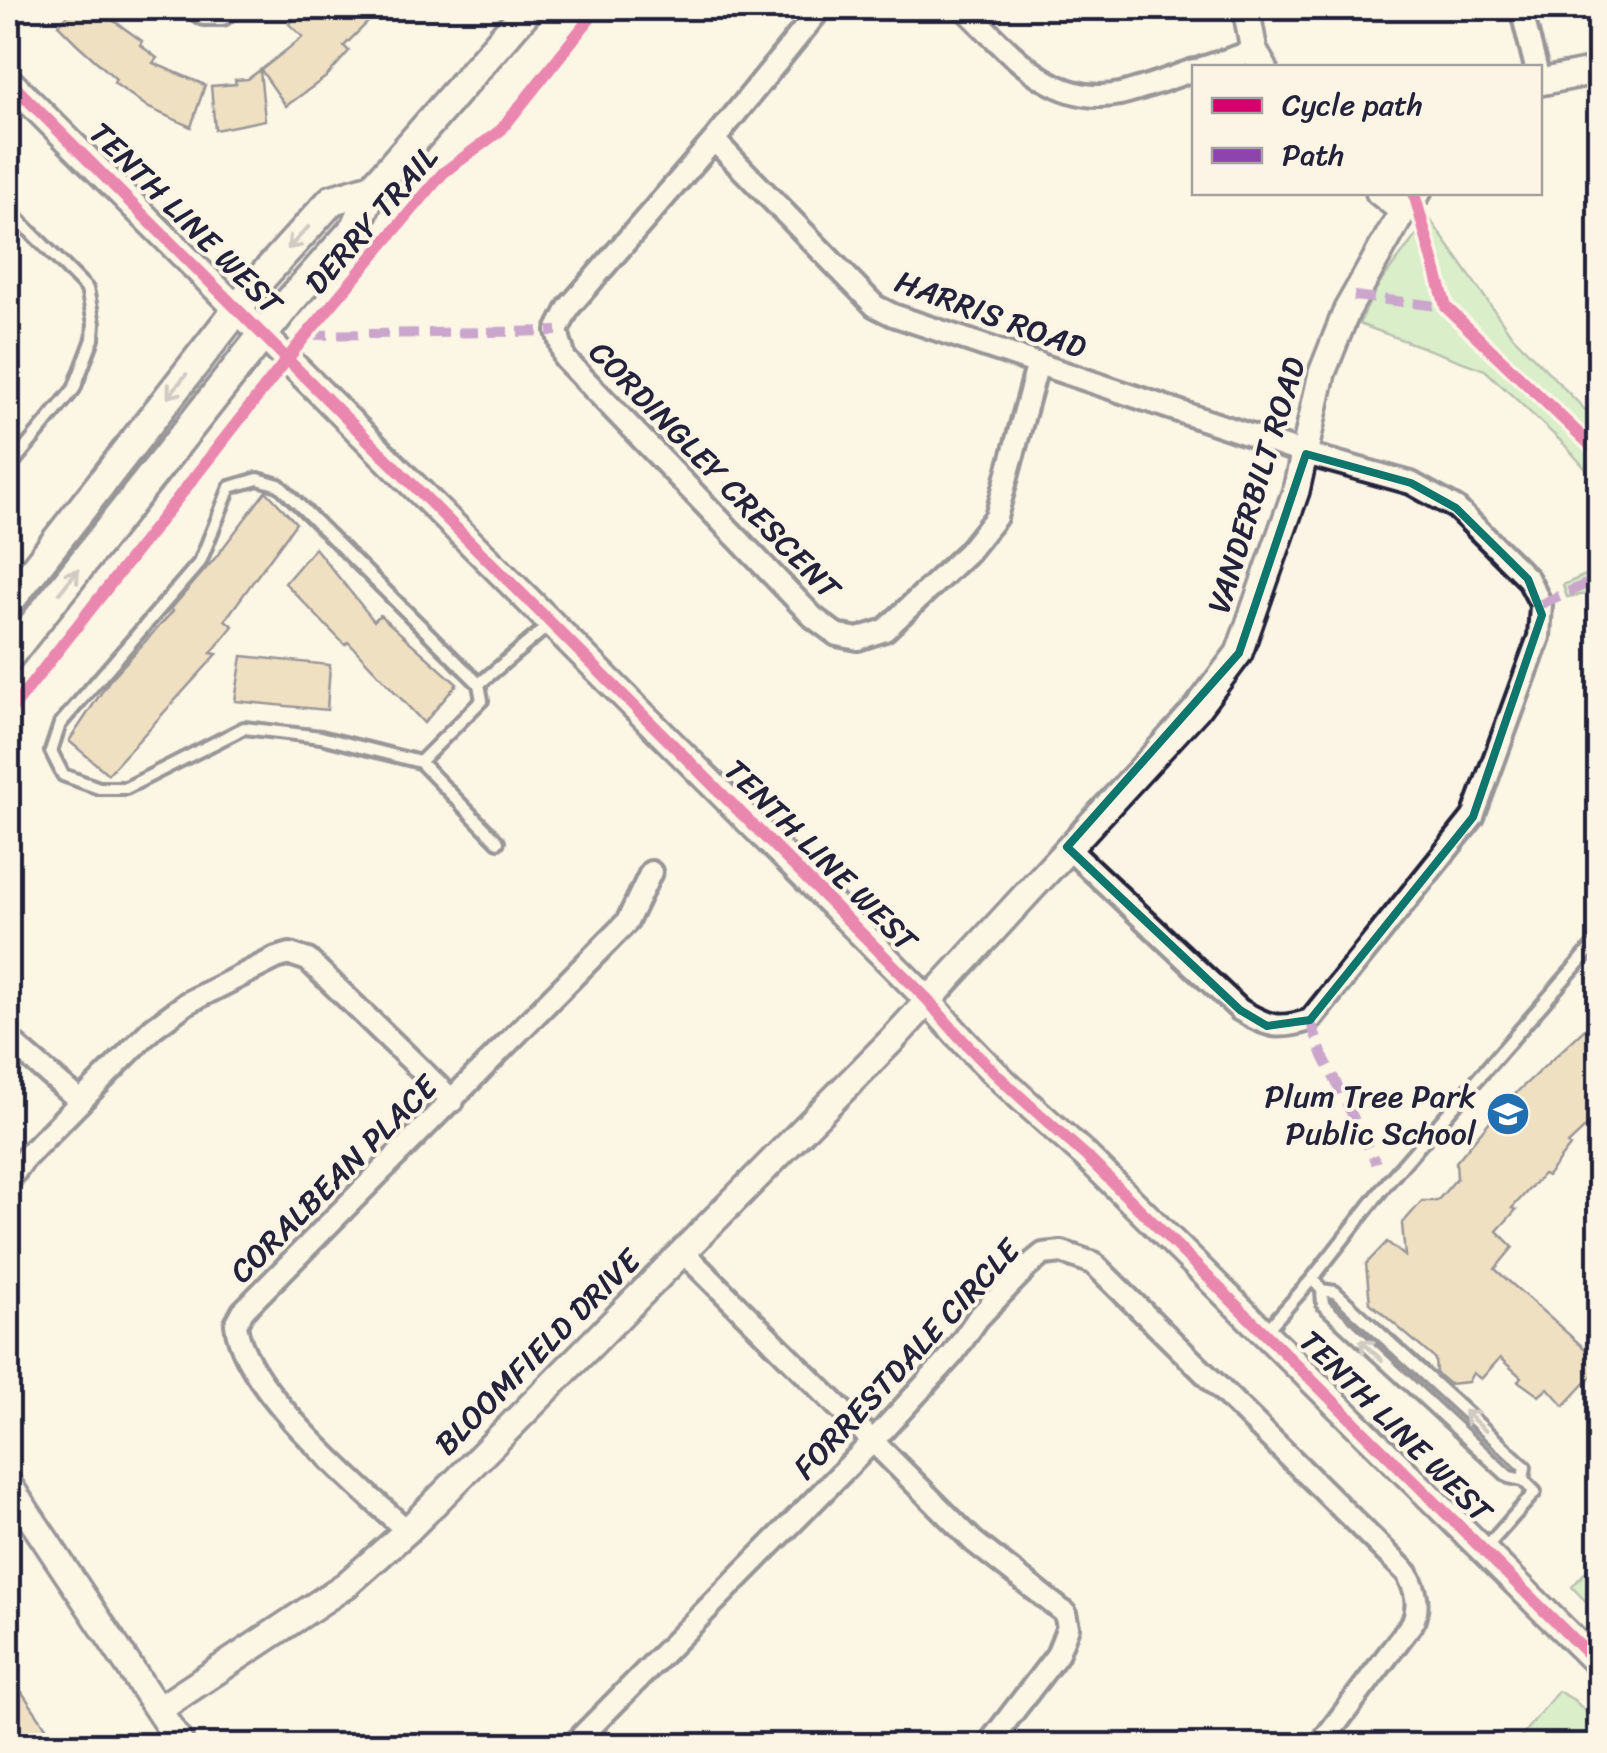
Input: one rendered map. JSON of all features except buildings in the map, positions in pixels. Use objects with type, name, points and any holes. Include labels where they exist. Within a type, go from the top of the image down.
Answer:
[{"type":"main road","points":[[8,657],[264,334],[356,227],[373,188],[529,8]]},
{"type":"main road","points":[[13,584],[237,309],[332,200],[373,188]]},
{"type":"street","points":[[195,8],[204,14],[222,14],[230,8]]},
{"type":"street","name":"CORDINGLEY CRESCENT","points":[[821,8],[714,140],[569,307],[557,331],[566,359],[799,602],[837,635],[858,638],[886,630],[968,552],[996,516],[1038,363]]},
{"type":"street","points":[[964,8],[1048,84],[1084,94],[1118,94],[1192,71]]},
{"type":"street","points":[[1221,65],[1259,59],[1246,8]]},
{"type":"street","points":[[1521,8],[1535,65]]},
{"type":"street","points":[[1542,82],[1600,70]]},
{"type":"street","name":"TENTH LINE WEST","points":[[13,97],[264,334],[549,625],[928,1000],[1018,1096],[1085,1155],[1600,1666]]},
{"type":"street","name":"HARRIS ROAD","points":[[714,140],[875,306],[1306,454],[1411,483],[1456,508],[1528,579],[1541,604],[1539,636],[1473,817],[1310,1020],[1267,1026],[1240,1010],[1067,848]]},
{"type":"street","name":"VANDERBILT ROAD","points":[[928,1000],[1196,710],[1239,653],[1306,454],[1322,373],[1334,341],[1354,296],[1411,202]]},
{"type":"street","name":"CORALBEAN PLACE","points":[[407,1531],[273,1397],[242,1352],[236,1324],[243,1311],[627,922],[650,872]]},
{"type":"street","points":[[8,1182],[25,1158],[152,1028],[187,1003],[290,954],[308,960],[453,1101]]},
{"type":"street","name":"BLOOMFIELD DRIVE","points":[[158,1710],[346,1585],[407,1531],[928,1000]]},
{"type":"street","points":[[8,1038],[80,1100]]},
{"type":"street","points":[[682,1252],[974,1541],[1064,1614],[1068,1627],[1057,1655],[987,1746]]},
{"type":"street","name":"FORRESTDALE CIRCLE","points":[[572,1746],[874,1440],[954,1354],[978,1318],[1043,1254],[1062,1252],[1093,1263],[1407,1573],[1415,1587],[1417,1611],[1413,1622],[1319,1746]]},
{"type":"street","points":[[8,1484],[182,1746]]},
{"type":"lane","points":[[8,209],[87,288],[94,339],[74,390],[8,469]]},
{"type":"lane","points":[[420,762],[482,700],[479,684],[279,484],[258,478],[230,487],[200,562],[60,724],[51,751],[62,775],[99,788],[126,788],[244,728],[320,737],[420,762],[498,842]]},
{"type":"lane","points":[[479,684],[549,625]]},
{"type":"lane","points":[[1264,1332],[1600,938]]},
{"type":"lane","points":[[1312,1280],[1322,1290],[1335,1292],[1525,1467],[1523,1480]]},
{"type":"lane","points":[[1322,1290],[1323,1305],[1508,1477],[1523,1480],[1536,1492],[1483,1551]]},
{"type":"highlighted area","points":[[1306,454],[1411,483],[1456,508],[1528,579],[1542,615],[1473,817],[1310,1020],[1267,1026],[1240,1010],[1067,847],[1239,653]]},
{"type":"green space","points":[[1429,218],[1510,333],[1599,424],[1599,484],[1563,443],[1485,370],[1359,324],[1377,287]]},
{"type":"green space","points":[[1599,547],[1599,598],[1587,594],[1567,597],[1563,585],[1588,574]]},
{"type":"green space","points":[[1599,1557],[1599,1615],[1572,1587]]},
{"type":"green space","points":[[1558,1691],[1574,1700],[1599,1725],[1599,1745],[1514,1745]]},
{"type":"marked path","points":[[1354,296],[1446,307]]},
{"type":"marked path","points":[[308,335],[557,331]]},
{"type":"marked path","points":[[1541,604],[1600,578]]},
{"type":"marked path","points":[[1310,1020],[1323,1056],[1376,1163]]},
{"type":"cycle path","name":"DERRY TRAIL","points":[[8,714],[303,339],[443,173],[501,130],[598,8]]},
{"type":"cycle path","points":[[8,80],[928,1000],[983,1062],[1085,1155],[1600,1666]]},
{"type":"cycle path","points":[[1415,197],[1446,307],[1600,454]]},
{"type":"place","name":"Plum Tree Park Public School","points":[[1508,1114]]}]
